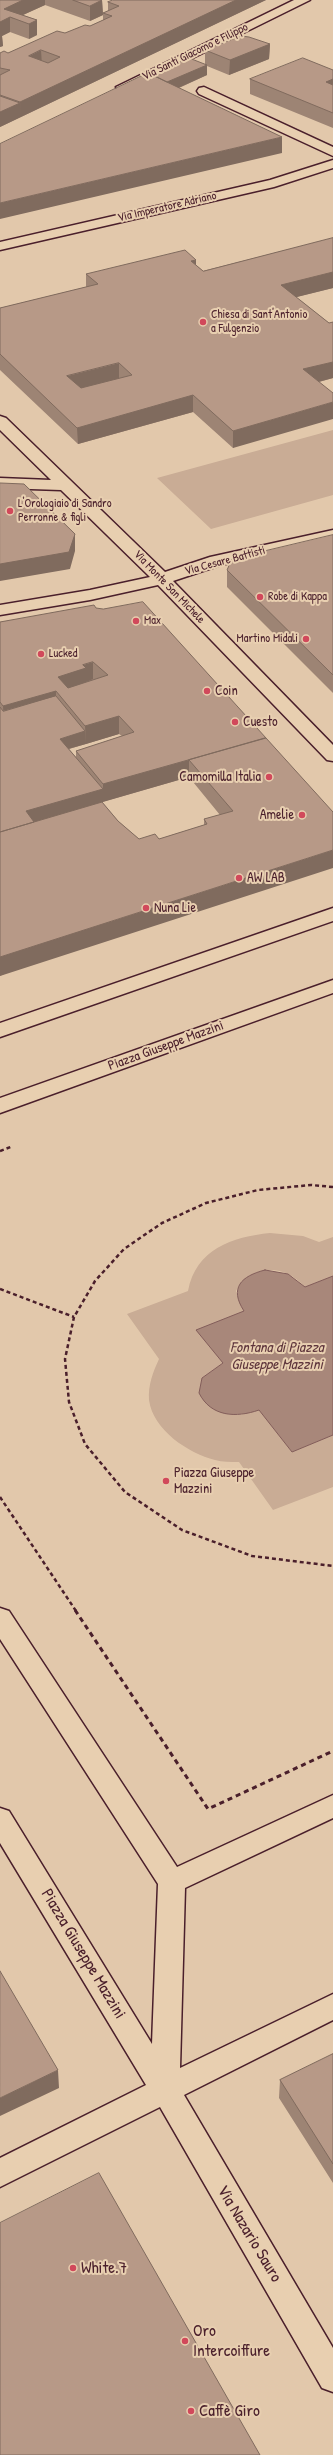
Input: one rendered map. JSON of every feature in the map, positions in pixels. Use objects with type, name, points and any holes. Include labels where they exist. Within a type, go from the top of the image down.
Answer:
[{"type":"street","name":"Via Santi Giacomo e Filippo","points":[[114,91],[304,0]]},
{"type":"street","points":[[204,91],[333,152]]},
{"type":"street","name":"Via Imperatore Adriano","points":[[0,246],[274,183],[333,164]]},
{"type":"street","name":"Via Monte San Michele","points":[[0,421],[68,485],[162,579],[333,756]]},
{"type":"street","points":[[0,483],[68,485]]},
{"type":"street","name":"Via Cesare Battisti","points":[[0,610],[90,595],[162,579],[216,562],[333,535]]},
{"type":"street","points":[[0,1030],[333,914]]},
{"type":"street","name":"Piazza Giuseppe Mazzini","points":[[0,1106],[333,986]]},
{"type":"street","points":[[0,1618],[172,1882],[165,2090]]},
{"type":"street","points":[[172,1882],[333,1806]]},
{"type":"street","name":"Piazza Giuseppe Mazzini","points":[[0,1819],[165,2090]]},
{"type":"street","points":[[0,2174],[333,2006]]},
{"type":"street","name":"Via Nazario Sauro","points":[[165,2090],[333,2377]]},
{"type":"path","points":[[333,1186],[311,1185],[258,1190],[206,1203],[162,1223],[124,1249],[95,1281],[74,1317],[65,1359],[69,1402],[86,1444],[125,1492],[182,1530],[252,1556],[333,1566]]},
{"type":"path","points":[[0,1289],[74,1317]]},
{"type":"path","points":[[0,1497],[208,1809],[333,1751]]},
{"type":"shaded area","points":[[333,430],[333,495],[211,529],[157,478]]},
{"type":"shaded area","points":[[270,1233],[303,1236],[319,1242],[333,1237],[333,1276],[305,1287],[288,1274],[281,1271],[265,1270],[245,1279],[236,1291],[244,1311],[223,1363],[202,1378],[229,1415],[241,1415],[259,1409],[292,1452],[333,1435],[333,1487],[273,1510],[239,1462],[218,1461],[194,1452],[173,1439],[157,1421],[149,1400],[149,1389],[151,1379],[159,1359],[127,1314],[188,1291],[192,1277],[199,1265],[207,1255],[218,1248],[229,1242],[242,1238]]},
{"type":"water","name":"Fontana di Piazza Giuseppe Mazzini","points":[[265,1270],[288,1274],[305,1287],[333,1276],[333,1435],[292,1452],[259,1410],[242,1414],[225,1414],[210,1407],[199,1393],[202,1378],[223,1363],[196,1330],[244,1311],[238,1296],[240,1284],[249,1276]]},
{"type":"building","points":[[0,0],[23,0],[4,9],[37,20],[29,24],[10,17],[0,22]]},
{"type":"building","points":[[73,0],[102,0],[90,6]]},
{"type":"building","points":[[113,0],[236,0],[20,102],[0,95],[0,75],[10,70],[0,68],[0,53],[4,51],[8,53],[57,31],[65,33],[85,25],[90,26],[112,16],[103,13],[119,6],[108,2]],"holes":[[[41,50],[60,57],[48,63],[29,56]]]},
{"type":"building","points":[[241,36],[270,44],[230,60],[205,50]]},
{"type":"building","points":[[189,58],[207,65],[167,82],[153,75]]},
{"type":"building","points":[[303,58],[333,70],[333,79],[326,82],[333,85],[333,113],[250,79]]},
{"type":"building","points":[[148,73],[282,137],[0,203],[0,144]]},
{"type":"building","points":[[0,96],[20,103],[0,112]]},
{"type":"building","points":[[333,238],[333,272],[281,285],[329,323],[333,322],[333,362],[303,369],[333,393],[333,402],[233,431],[193,395],[77,428],[0,354],[0,308],[98,284],[86,274],[185,250],[196,260],[191,261],[203,271]],"holes":[[[119,363],[132,375],[81,388],[67,376]]]},
{"type":"building","points":[[0,483],[24,484],[75,534],[69,552],[0,564]]},
{"type":"building","points":[[333,535],[333,675],[227,570],[232,559]]},
{"type":"building","points":[[143,602],[266,738],[103,784],[76,751],[134,732],[119,716],[85,726],[56,691],[3,706],[0,702],[0,622],[94,605],[96,608],[103,609]],"holes":[[[93,662],[108,675],[68,688],[58,677],[86,668],[83,665]]]},
{"type":"building","points":[[56,696],[85,731],[60,739],[103,789],[26,811],[34,822],[0,832],[0,707],[3,711]]},
{"type":"building","points":[[266,738],[333,812],[333,850],[0,957],[0,832],[102,802],[118,821],[139,839],[155,834],[159,839],[207,824],[204,819],[233,811],[189,760]]},
{"type":"building","points":[[0,1971],[58,2070],[0,2098]]},
{"type":"building","points":[[333,2054],[333,2164],[280,2080]]},
{"type":"building","points":[[99,2173],[260,2455],[0,2455],[0,2223]]},
{"type":"place","name":"Chiesa di Sant'Antonio a Fulgenzio","points":[[203,322]]},
{"type":"place","name":"L'Orologiaio di Sandro Perronne & figli","points":[[10,511]]},
{"type":"place","name":"Robe di Kappa","points":[[260,597]]},
{"type":"place","name":"Max","points":[[136,621]]},
{"type":"place","name":"Martino Midali","points":[[306,639]]},
{"type":"place","name":"Lucked","points":[[41,654]]},
{"type":"place","name":"Coin","points":[[207,691]]},
{"type":"place","name":"Cuesto","points":[[235,722]]},
{"type":"place","name":"Camomilla Italia","points":[[269,777]]},
{"type":"place","name":"Amelie","points":[[302,815]]},
{"type":"place","name":"AW LAB","points":[[239,878]]},
{"type":"place","name":"Nuna Lie","points":[[146,908]]},
{"type":"place","name":"Piazza Giuseppe Mazzini","points":[[166,1481]]},
{"type":"place","name":"White.7","points":[[73,2268]]},
{"type":"place","name":"Oro Intercoiffure","points":[[185,2341]]},
{"type":"place","name":"Caffè Giro","points":[[191,2411]]}]
